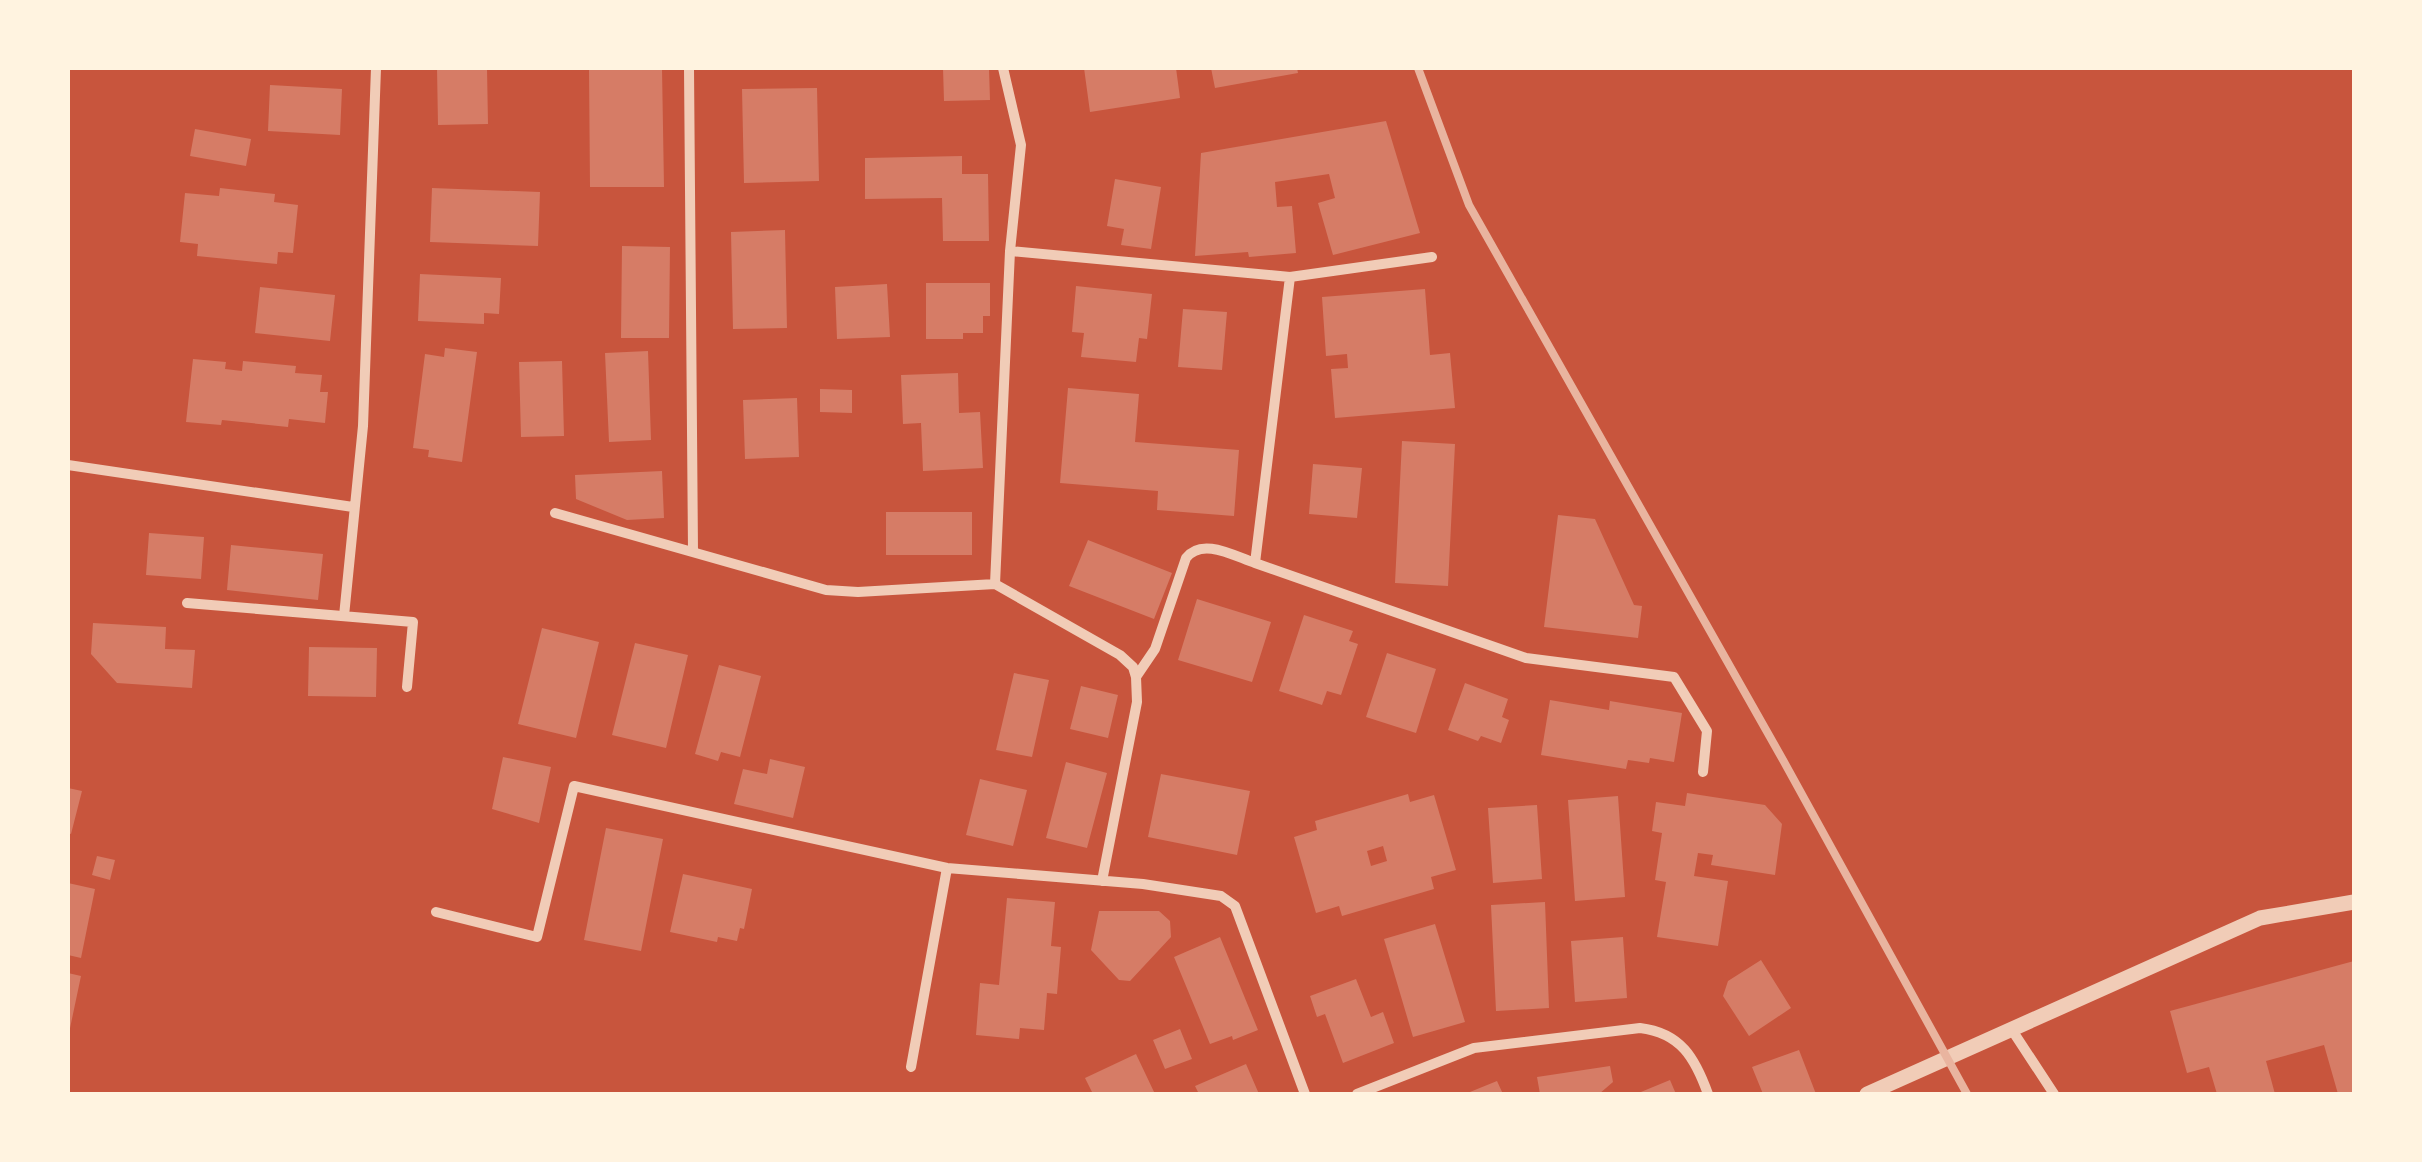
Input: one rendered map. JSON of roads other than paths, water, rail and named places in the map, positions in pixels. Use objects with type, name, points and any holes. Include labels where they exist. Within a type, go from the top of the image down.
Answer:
[{"type":"street","points":[[344,616],[363,426],[376,68]]},
{"type":"street","points":[[688,68],[693,550]]},
{"type":"street","points":[[994,584],[1010,251],[1021,146],[1003,68]]},
{"type":"street","points":[[1010,251],[1290,277],[1432,256]]},
{"type":"street","points":[[1255,563],[1290,277]]},
{"type":"street","points":[[68,465],[353,507]]},
{"type":"street","points":[[554,513],[826,590],[858,592],[994,584],[1120,654],[1136,676],[1137,702],[1102,881]]},
{"type":"street","points":[[1136,676],[1154,649],[1189,553],[1205,547],[1526,658],[1674,677],[1707,731],[1703,772]]},
{"type":"street","points":[[187,603],[413,622],[407,687]]},
{"type":"street","points":[[436,912],[537,938],[574,786],[947,868],[1202,893],[1230,901],[1305,1094]]},
{"type":"street","points":[[911,1067],[947,868]]},
{"type":"street","points":[[1868,1094],[2260,918],[2354,902]]},
{"type":"street","points":[[1357,1094],[1474,1048],[1640,1028],[1673,1037],[1686,1049],[1708,1094]]},
{"type":"street","points":[[2012,1030],[2054,1094]]},
{"type":"railway","points":[[1418,68],[1469,205],[1967,1094]]}]
